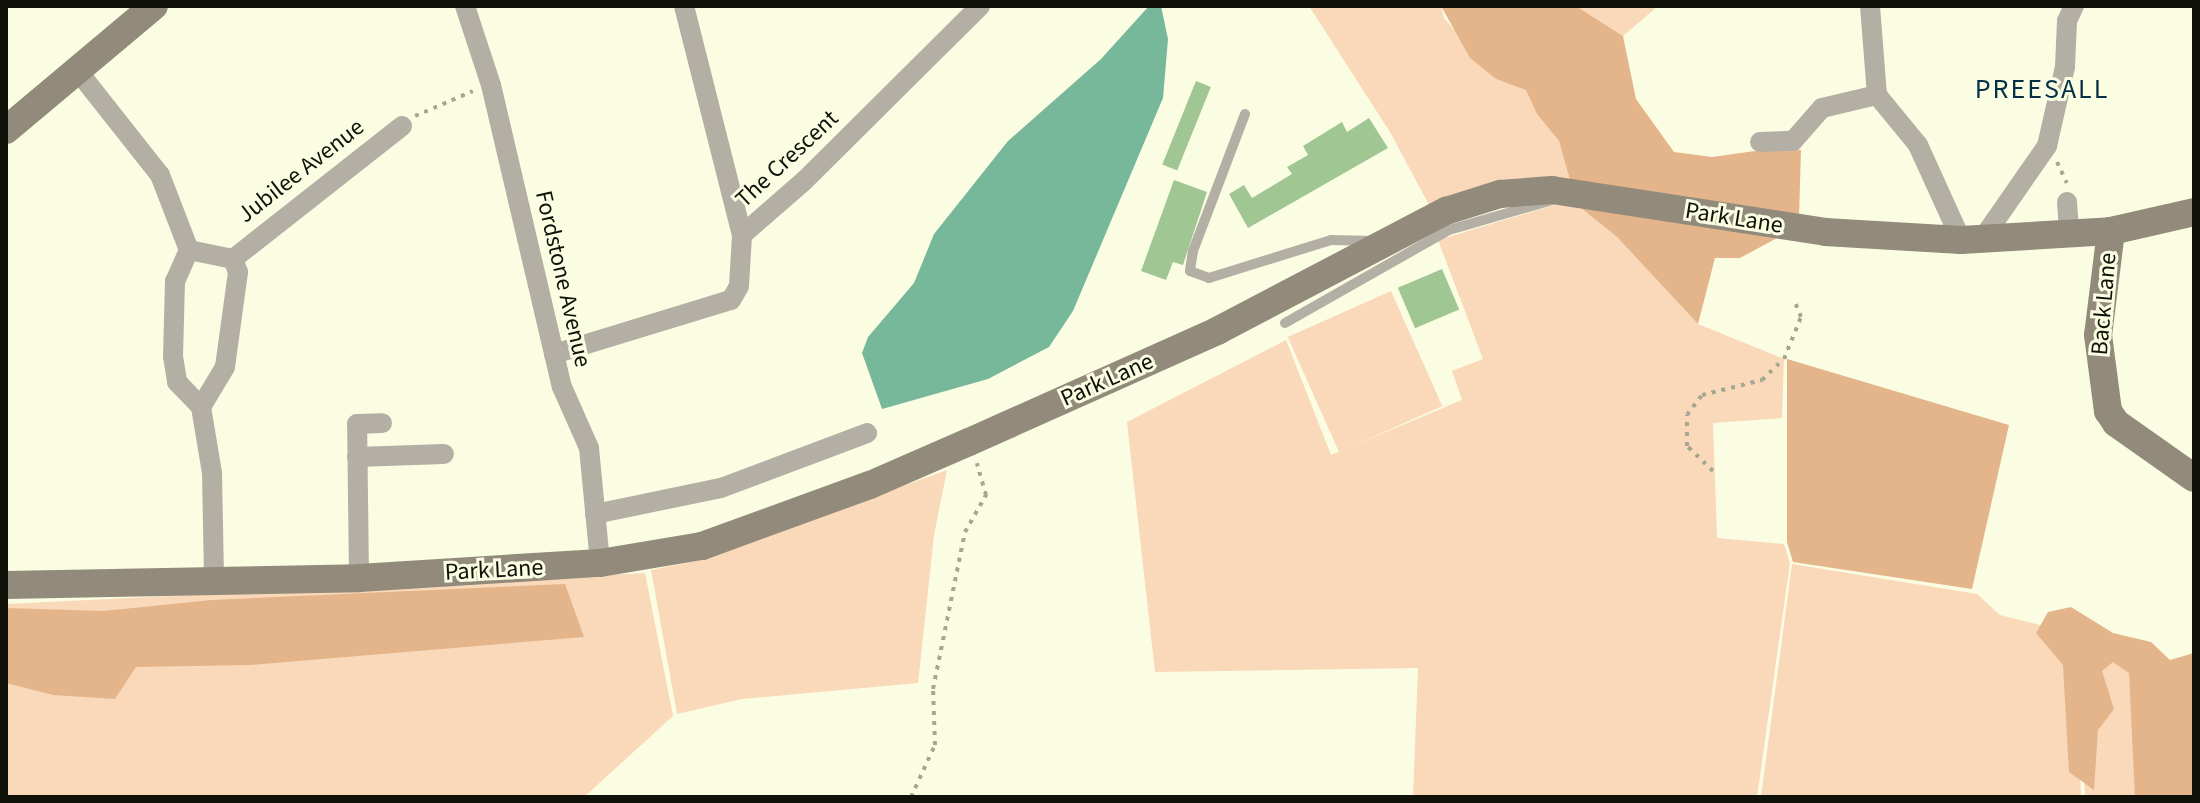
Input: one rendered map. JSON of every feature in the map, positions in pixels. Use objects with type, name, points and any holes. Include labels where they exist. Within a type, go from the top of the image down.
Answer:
[{"type":"main road","points":[[6,130],[154,6]]},
{"type":"main road","name":"Park Lane","points":[[6,585],[359,578],[600,563],[702,546],[969,442],[1217,331],[1381,241],[1446,211],[1500,194],[1568,192],[1825,232],[1972,239],[2111,231],[2194,212]]},
{"type":"main road","name":"Back Lane","points":[[2111,231],[2098,335],[2108,411],[2116,423],[2194,478]]},
{"type":"street","name":"Fordstone Avenue","points":[[465,6],[491,85],[569,409],[589,448],[600,563]]},
{"type":"street","points":[[684,6],[742,235]]},
{"type":"street","points":[[1870,6],[1877,95],[1918,145],[1972,239],[2047,146],[2065,67],[2067,21],[2074,6]]},
{"type":"street","name":"The Crescent","points":[[554,354],[731,300],[739,286],[742,235],[804,181],[977,7]]},
{"type":"street","points":[[77,70],[160,175],[189,250],[175,281],[173,356],[177,382],[201,407],[212,473],[214,582]]},
{"type":"street","points":[[1760,142],[1793,141],[1822,108],[1877,95]]},
{"type":"street","name":"Jubilee Avenue","points":[[233,259],[402,126]]},
{"type":"street","points":[[2067,202],[2069,234]]},
{"type":"street","points":[[189,250],[233,259],[238,272],[231,342],[225,367],[201,407]]},
{"type":"street","points":[[359,578],[357,424],[382,423]]},
{"type":"street","points":[[595,514],[721,488],[867,433]]},
{"type":"street","points":[[357,457],[444,454]]},
{"type":"lane","points":[[1245,114],[1193,251],[1190,271],[1209,278],[1331,240],[1381,241]]},
{"type":"lane","points":[[1285,323],[1449,230],[1548,204],[1568,192]]},
{"type":"path","points":[[402,126],[423,110],[491,85]]},
{"type":"path","points":[[2047,146],[2064,173],[2067,202]]},
{"type":"path","points":[[1713,471],[1687,446],[1687,415],[1702,395],[1762,380],[1784,359],[1801,317],[1795,302]]},
{"type":"path","points":[[911,797],[935,745],[933,689],[965,532],[986,495],[969,442]]},
{"type":"shaded area","points":[[1149,6],[1161,6],[1168,39],[1163,98],[1073,311],[1049,347],[988,379],[882,409],[862,353],[868,337],[914,283],[934,234],[1008,141],[1101,59]]},
{"type":"shaded area","points":[[1309,6],[1441,6],[1444,18],[1496,79],[1526,89],[1537,114],[1559,141],[1571,184],[1429,205],[1390,132]]},
{"type":"shaded area","points":[[1441,6],[1576,6],[1623,36],[1636,99],[1674,152],[1712,157],[1783,147],[1801,150],[1799,217],[1571,184],[1559,141],[1537,114],[1526,90],[1496,79],[1470,58]]},
{"type":"shaded area","points":[[1576,6],[1658,6],[1623,36]]},
{"type":"shaded area","points":[[1571,200],[1617,237],[1698,324],[1784,359],[1782,418],[1713,423],[1717,538],[1784,544],[1790,563],[1757,797],[1413,797],[1418,668],[1155,672],[1127,422],[1286,340],[1331,455],[1462,400],[1452,371],[1483,359],[1438,240]]},
{"type":"shaded area","points":[[1571,200],[1779,237],[1740,258],[1715,258],[1698,324],[1617,237]]},
{"type":"shaded area","points":[[1391,291],[1442,406],[1339,452],[1288,337]]},
{"type":"shaded area","points":[[1787,359],[2009,425],[1972,589],[1793,562],[1787,542]]},
{"type":"shaded area","points":[[947,470],[934,535],[918,683],[742,699],[677,714],[651,570],[696,561]]},
{"type":"shaded area","points":[[1792,564],[1977,594],[2000,615],[2075,634],[2081,797],[1761,797]]},
{"type":"shaded area","points":[[645,573],[673,716],[584,797],[6,797],[6,604]]},
{"type":"shaded area","points":[[565,584],[584,637],[250,665],[136,667],[115,699],[53,695],[6,683],[6,608],[103,611],[212,600]]},
{"type":"shaded area","points":[[2071,607],[2113,633],[2151,642],[2170,660],[2194,653],[2194,797],[2135,797],[2129,673],[2113,662],[2102,671],[2114,709],[2098,730],[2094,790],[2069,772],[2063,665],[2036,633],[2048,612]]},
{"type":"shaded area","points":[[2078,634],[2138,655],[2142,797],[2085,797]]},
{"type":"building","points":[[1196,81],[1211,87],[1177,170],[1162,164]]},
{"type":"building","points":[[1369,118],[1388,148],[1248,228],[1229,194],[1244,185],[1252,198],[1292,174],[1287,167],[1308,155],[1303,146],[1342,122],[1347,132]]},
{"type":"building","points":[[1174,180],[1207,192],[1183,265],[1173,262],[1166,280],[1141,271]]},
{"type":"building","points":[[1442,269],[1459,310],[1415,328],[1398,288]]},
{"type":"district","name":"PREESALL","points":[[2042,89]]}]
